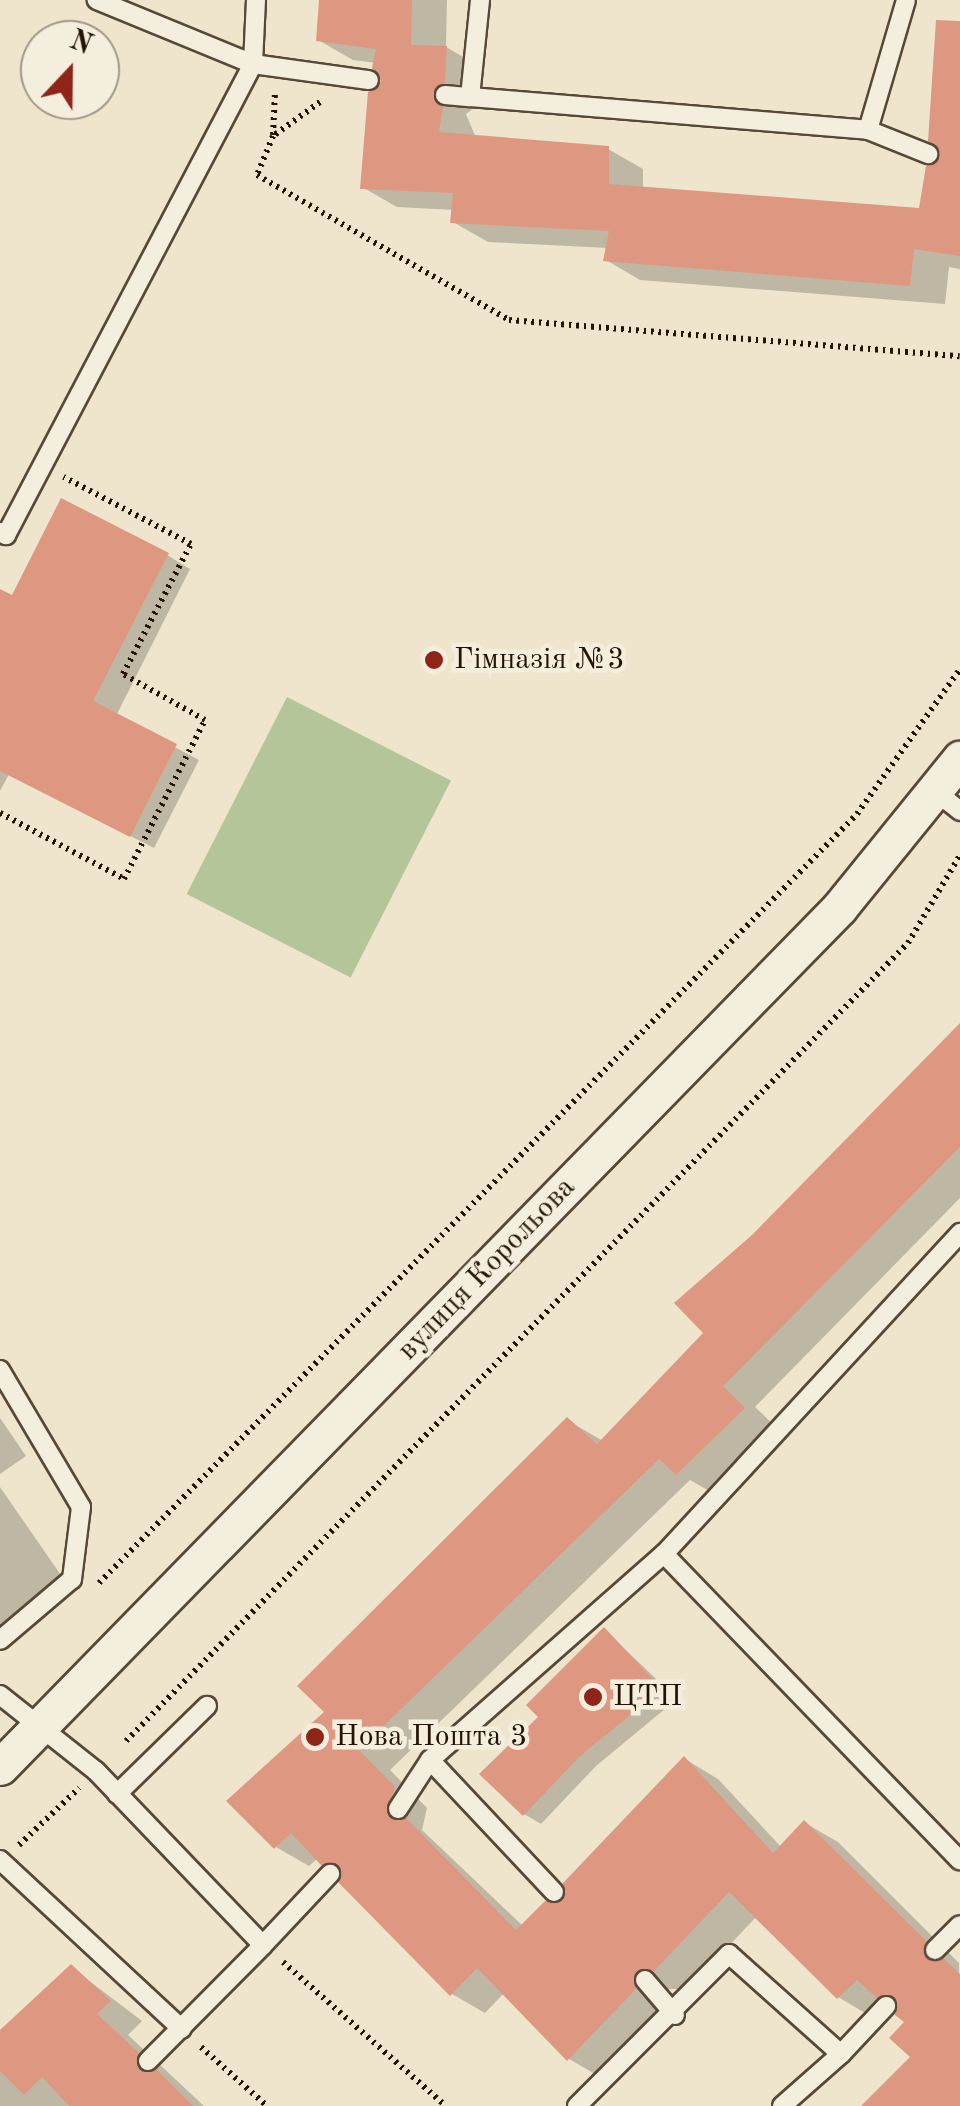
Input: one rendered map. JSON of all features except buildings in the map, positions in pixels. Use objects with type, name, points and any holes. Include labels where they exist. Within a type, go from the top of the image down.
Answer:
[{"type":"street","name":"вулиця Корольова","points":[[0,1767],[840,907],[948,802],[960,759]]},
{"type":"lane","points":[[97,0],[252,64],[362,79]]},
{"type":"lane","points":[[0,532],[6,535],[252,64],[256,0]]},
{"type":"lane","points":[[470,96],[480,0]]},
{"type":"lane","points":[[868,130],[906,0]]},
{"type":"lane","points":[[445,95],[868,130],[928,154]]},
{"type":"lane","points":[[398,1809],[430,1760],[664,1554],[960,1233]]},
{"type":"lane","points":[[0,1370],[81,1507],[72,1579],[0,1640]]},
{"type":"lane","points":[[664,1554],[960,1861]]},
{"type":"lane","points":[[0,1696],[44,1724],[96,1771],[264,1945]]},
{"type":"lane","points":[[117,1794],[207,1706]]},
{"type":"lane","points":[[430,1760],[554,1892]]},
{"type":"lane","points":[[1,1861],[182,2029]]},
{"type":"lane","points":[[148,2061],[330,1874]]},
{"type":"lane","points":[[935,1950],[960,1925]]},
{"type":"lane","points":[[577,2106],[675,2015],[729,1954],[841,2054]]},
{"type":"lane","points":[[645,1980],[675,2015]]},
{"type":"lane","points":[[782,2106],[841,2054],[886,2006]]},
{"type":"path","points":[[362,79],[273,136],[257,175],[509,320],[960,356]]},
{"type":"path","points":[[0,813],[124,879],[205,720],[123,674],[192,544],[43,466]]},
{"type":"path","points":[[97,1586],[857,814],[960,669]]},
{"type":"path","points":[[1,1861],[96,1771],[908,943],[960,854]]},
{"type":"path","points":[[264,1945],[446,2106]]},
{"type":"path","points":[[182,2029],[268,2106]]},
{"type":"green space","points":[[287,697],[451,781],[351,977],[187,894]]},
{"type":"place","name":"Гімназія №3","points":[[434,660]]},
{"type":"place","name":"ЦТП","points":[[593,1697]]},
{"type":"place","name":"Нова Пошта 3","points":[[315,1737]]}]
